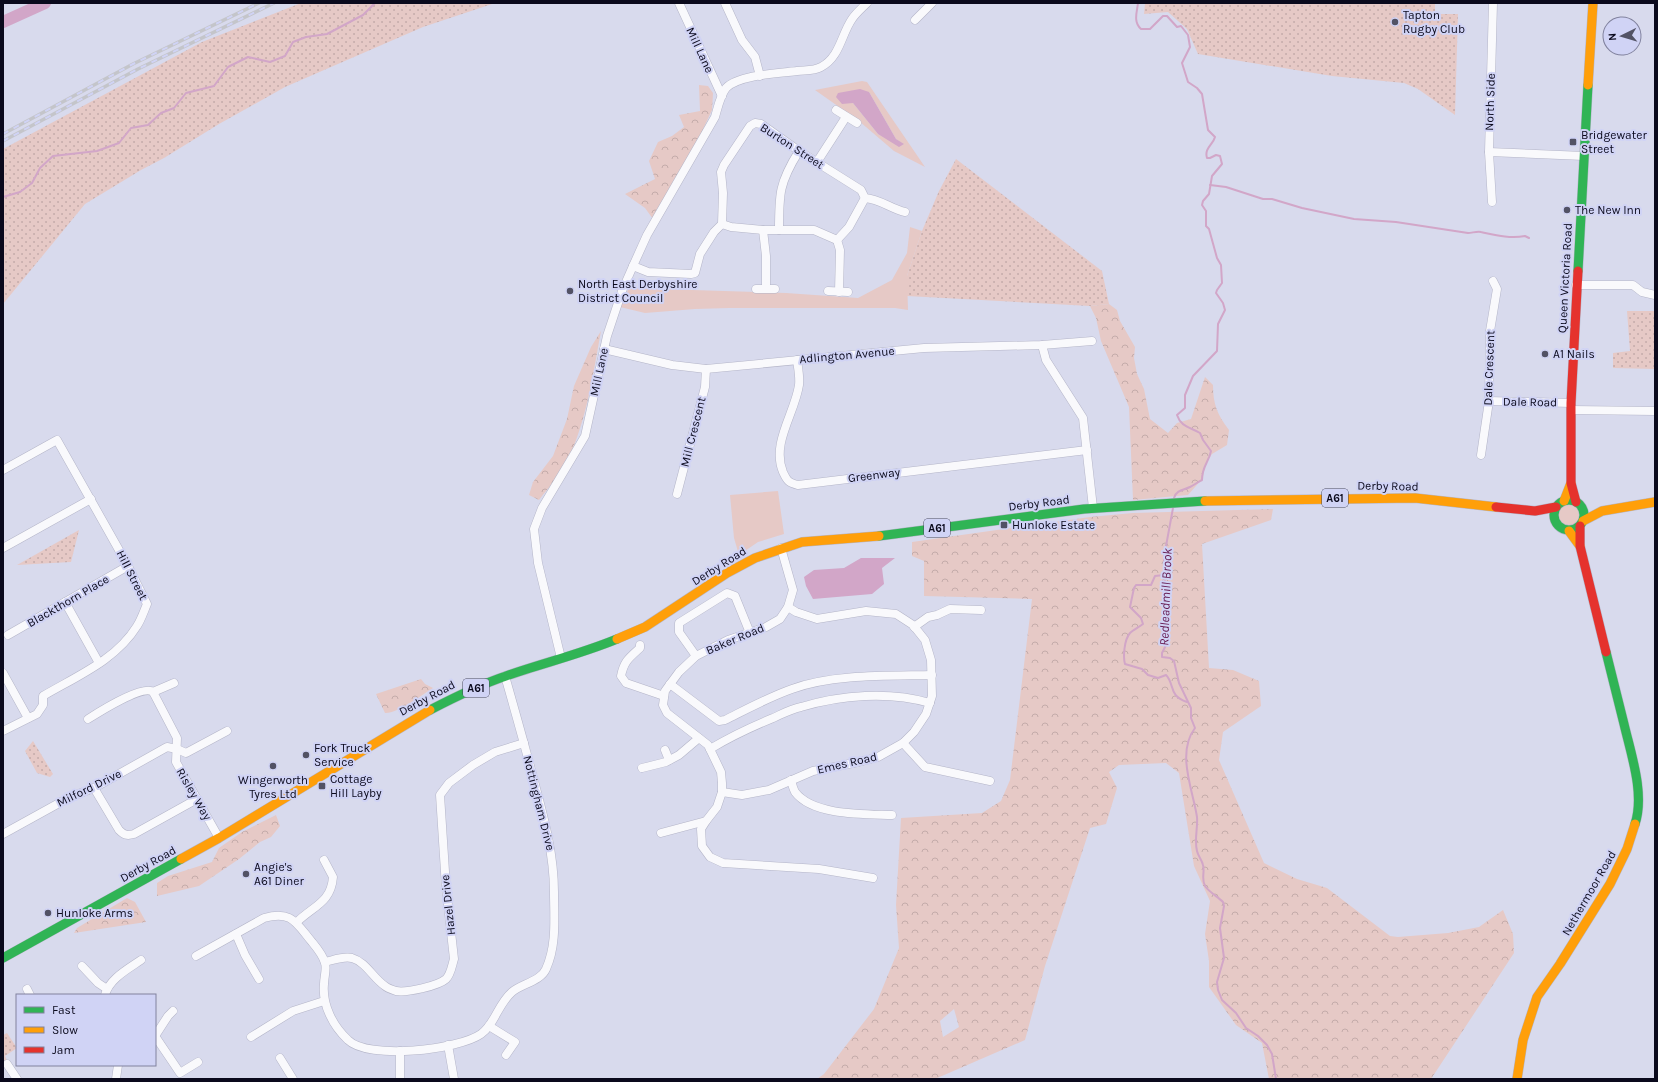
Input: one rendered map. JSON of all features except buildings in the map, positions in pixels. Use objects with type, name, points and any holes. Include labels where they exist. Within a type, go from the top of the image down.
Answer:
[{"type":"main road","name":"Queen Victoria Road","points":[[1579,504],[1571,483],[1571,406],[1576,285],[1593,3]]},
{"type":"main road","name":"Queen Victoria Road","points":[[1564,501],[1571,483]]},
{"type":"main road","name":"Derby Road","points":[[3,958],[219,838],[418,716],[464,692],[505,676],[611,642],[645,626],[748,562],[781,548],[802,542],[877,536],[1093,508],[1184,502],[1337,498],[1414,498],[1535,511],[1556,507]]},
{"type":"main road","points":[[1602,511],[1568,500],[1556,507],[1554,517],[1555,522],[1563,530],[1569,531],[1573,530],[1602,511],[1655,502]]},
{"type":"main road","points":[[1579,504],[1584,513],[1582,524]]},
{"type":"main road","name":"Derby Road","points":[[1535,511],[1555,522]]},
{"type":"main road","name":"Nethermoor Road","points":[[1517,1079],[1523,1040],[1537,997],[1560,964],[1610,884],[1627,849],[1637,818],[1638,790],[1629,746],[1580,546],[1582,524]]},
{"type":"main road","name":"Nethermoor Road","points":[[1569,531],[1580,546]]},
{"type":"street","name":"Mill Lane","points":[[679,3],[722,96]]},
{"type":"street","points":[[725,3],[742,40],[755,57],[760,76]]},
{"type":"street","name":"Mill Lane","points":[[561,658],[538,563],[534,529],[542,508],[585,436],[607,336],[622,291],[647,235],[715,117],[722,96],[727,88],[733,83],[760,76],[812,70],[821,67],[831,60],[836,54],[845,32],[853,18],[867,3]]},
{"type":"street","name":"North Side","points":[[1492,202],[1489,152],[1493,3]]},
{"type":"street","points":[[914,20],[929,4]]},
{"type":"street","points":[[836,110],[857,123]]},
{"type":"street","points":[[817,162],[846,117]]},
{"type":"street","name":"Burton Street","points":[[722,224],[723,193],[721,172],[750,126],[755,123],[761,124],[799,151],[861,190],[865,198],[875,199],[892,208],[905,212]]},
{"type":"street","points":[[779,230],[779,200],[783,180],[786,171],[799,151]]},
{"type":"street","points":[[1489,152],[1584,156]]},
{"type":"street","points":[[837,240],[849,227],[865,198]]},
{"type":"street","points":[[633,266],[648,272],[695,273],[700,254],[714,232],[722,224],[731,227],[763,230],[814,230],[837,240],[840,250],[839,292]]},
{"type":"street","points":[[763,230],[766,256],[766,288]]},
{"type":"street","name":"Dale Crescent","points":[[1481,455],[1489,401],[1490,331],[1497,289],[1493,281]]},
{"type":"street","points":[[1576,285],[1634,285],[1642,292],[1655,295]]},
{"type":"street","points":[[756,289],[775,289]]},
{"type":"street","points":[[828,291],[848,292]]},
{"type":"street","name":"Adlington Avenue","points":[[604,348],[672,365],[706,369],[924,348],[1042,345],[1092,341]]},
{"type":"street","points":[[1042,345],[1046,360],[1083,418],[1093,508]]},
{"type":"street","name":"Greenway","points":[[797,360],[799,385],[781,440],[780,455],[782,469],[787,481],[792,484],[1087,450]]},
{"type":"street","name":"Mill Crescent","points":[[677,494],[705,387],[706,369]]},
{"type":"street","name":"Dale Road","points":[[1489,401],[1655,411]]},
{"type":"street","name":"Hill Street","points":[[3,470],[57,440],[128,566],[147,604],[137,626],[117,651],[44,696],[43,705],[37,714],[20,724],[6,729]]},
{"type":"street","points":[[3,548],[91,499]]},
{"type":"street","name":"Baker Road","points":[[664,696],[665,691],[679,672],[696,656],[728,640],[766,627],[780,619],[788,607],[793,590],[781,548]]},
{"type":"street","name":"Blackthorn Place","points":[[8,635],[128,566]]},
{"type":"street","points":[[696,656],[679,632],[679,623],[727,593],[735,596],[750,633]]},
{"type":"street","points":[[65,602],[99,663]]},
{"type":"street","name":"Emes Road","points":[[722,792],[742,795],[769,790],[813,771],[878,757],[903,743],[914,732],[926,714],[930,703],[932,696],[932,660],[925,640],[914,627],[896,614],[866,611],[817,619],[796,612],[788,607]]},
{"type":"street","points":[[914,627],[928,617],[950,609],[981,610]]},
{"type":"street","points":[[640,645],[640,648],[629,657],[623,665],[621,676],[626,683],[664,696],[663,705],[667,713],[710,748],[721,772],[722,792],[717,807],[701,829],[702,846],[710,857],[723,863],[819,869],[873,878]]},
{"type":"street","points":[[3,672],[28,718]]},
{"type":"street","points":[[670,684],[719,721],[726,720],[793,688],[827,681],[870,676],[932,675]]},
{"type":"street","name":"Nottingham Drive","points":[[325,962],[324,1000],[342,1035],[351,1043],[370,1050],[409,1052],[448,1045],[481,1035],[489,1026],[512,991],[533,980],[546,970],[554,943],[554,876],[548,832],[505,676]]},
{"type":"street","points":[[88,719],[122,699],[146,690],[151,690],[153,692],[174,683]]},
{"type":"street","name":"Risley Way","points":[[153,692],[177,738],[176,762],[219,838]]},
{"type":"street","points":[[710,748],[739,732],[800,707],[842,699],[883,695],[918,699],[930,703]]},
{"type":"street","name":"Milford Drive","points":[[3,834],[70,797],[94,788],[167,747],[186,753],[227,731]]},
{"type":"street","points":[[642,768],[670,760],[679,755],[699,738]]},
{"type":"street","name":"Hazel Drive","points":[[325,962],[342,958],[352,958],[362,964],[384,986],[396,991],[410,990],[437,984],[446,978],[451,970],[454,959],[446,887],[440,795],[449,783],[473,765],[495,752],[524,743]]},
{"type":"street","points":[[903,743],[925,767],[990,781]]},
{"type":"street","points":[[665,750],[670,760]]},
{"type":"street","points":[[791,780],[794,791],[811,804],[846,813],[892,815]]},
{"type":"street","points":[[94,788],[118,830],[128,836],[197,799]]},
{"type":"street","points":[[661,833],[706,821]]},
{"type":"street","points":[[297,922],[305,914],[325,900],[329,894],[333,877],[324,860]]},
{"type":"street","points":[[196,956],[264,918],[276,915],[286,917],[297,922],[320,952],[325,962]]},
{"type":"street","points":[[236,934],[245,955],[259,979]]},
{"type":"street","points":[[82,966],[106,992],[111,983],[141,960]]},
{"type":"street","points":[[252,1037],[293,1011],[324,1000]]},
{"type":"street","points":[[156,1034],[168,1016],[174,1011]]},
{"type":"street","points":[[489,1026],[515,1042],[506,1055]]},
{"type":"street","points":[[156,1038],[181,1076],[198,1062]]},
{"type":"street","points":[[448,1045],[454,1079]]},
{"type":"street","points":[[400,1051],[400,1079]]},
{"type":"street","points":[[280,1058],[293,1079]]},
{"type":"street","points":[[7,1064],[17,1079]]},
{"type":"street","points":[[116,1079],[118,1066]]},
{"type":"green space","points":[[301,3],[495,3],[423,27],[285,87],[219,124],[85,204],[3,304],[3,149],[202,42]]},
{"type":"green space","points":[[1145,3],[1435,3],[1435,14],[1458,14],[1455,115],[1418,89],[1404,83],[1332,76],[1198,54],[1187,29],[1168,12],[1144,14]]},
{"type":"green space","points":[[862,81],[867,82],[925,167],[894,151],[859,121],[815,90]],"holes":[[[869,92],[896,139],[904,145],[878,134],[853,103]]]},
{"type":"green space","points":[[699,85],[708,86],[713,93],[712,110],[697,142],[653,219],[645,208],[625,194],[655,179],[649,161],[658,142],[672,136],[684,127],[679,115],[700,111]]},
{"type":"green space","points":[[956,159],[1102,271],[1109,304],[1090,306],[907,296],[907,276],[922,231],[939,191]]},
{"type":"green space","points":[[910,227],[922,231],[907,276],[908,310],[895,308],[729,308],[645,313],[620,307],[629,288],[786,293],[858,298],[892,280],[907,253]]},
{"type":"green space","points":[[1109,304],[1117,310],[1120,321],[1135,347],[1134,358],[1137,374],[1144,389],[1150,419],[1168,433],[1177,423],[1191,419],[1205,377],[1213,385],[1216,409],[1229,430],[1227,445],[1212,454],[1204,466],[1203,478],[1188,495],[1133,500],[1129,407],[1101,341],[1096,318],[1090,306]]},
{"type":"green space","points":[[1627,311],[1655,311],[1655,369],[1613,368],[1613,353],[1630,351]]},
{"type":"green space","points":[[601,331],[589,396],[575,444],[562,470],[539,500],[529,495],[533,482],[553,456],[567,419],[574,386],[591,347]]},
{"type":"green space","points":[[778,491],[784,534],[758,542],[739,555],[734,538],[730,495]]},
{"type":"green space","points":[[1569,504],[1577,507],[1580,515],[1577,523],[1569,526],[1561,523],[1558,515],[1561,507]]},
{"type":"green space","points":[[1273,509],[1271,520],[1202,544],[1209,668],[1233,670],[1259,681],[1261,706],[1223,732],[1219,760],[1264,863],[1297,879],[1327,888],[1390,936],[1398,937],[1448,933],[1479,927],[1503,910],[1513,934],[1514,953],[1431,1079],[1269,1079],[1262,1043],[1236,1025],[1209,987],[1209,961],[1205,934],[1210,901],[1194,866],[1179,773],[1166,763],[1119,765],[1109,772],[1117,788],[1106,824],[1090,828],[1045,966],[1025,1040],[935,1079],[817,1079],[824,1074],[874,1009],[899,948],[896,905],[901,818],[982,813],[1001,801],[1010,780],[1032,599],[924,596],[924,561],[912,556],[912,542],[1090,517],[1133,513]],"holes":[[[954,1009],[959,1027],[943,1037],[940,1021]]]},
{"type":"green space","points":[[79,530],[71,562],[17,565]]},
{"type":"green space","points":[[421,679],[425,684],[433,688],[403,707],[385,713],[376,694]]},
{"type":"green space","points":[[33,741],[53,774],[50,777],[37,773],[25,751]]},
{"type":"green space","points":[[276,815],[280,826],[271,837],[260,842],[239,859],[199,886],[157,896],[157,883],[168,876],[212,862],[219,848],[242,832]]},
{"type":"green space","points":[[127,898],[135,902],[146,922],[74,933],[77,928]]},
{"type":"green space","points":[[7,1033],[16,1049],[5,1056],[7,1060],[3,1062],[3,1035]]},
{"type":"shaded area","points":[[860,89],[869,92],[896,139],[904,144],[899,147],[878,134],[853,103],[842,104],[836,97],[838,93]]},
{"type":"shaded area","points":[[861,558],[895,558],[882,568],[884,584],[872,594],[813,599],[806,586],[804,577],[814,570],[844,568]]},
{"type":"waterway","points":[[3,22],[45,3]]},
{"type":"waterway","points":[[3,197],[20,192],[32,183],[40,168],[53,156],[97,151],[119,143],[131,128],[148,125],[161,113],[174,108],[186,93],[214,86],[228,67],[248,57],[270,62],[285,56],[293,42],[306,37],[327,34],[363,15],[375,3]]},
{"type":"waterway","name":"Redleadmill Brook","points":[[1138,3],[1136,20],[1141,29],[1150,29],[1163,16],[1167,16],[1177,27],[1181,26],[1188,35],[1190,47],[1182,63],[1188,82],[1197,88],[1202,94],[1208,130],[1215,137],[1206,155],[1207,158],[1216,155],[1220,156],[1222,164],[1212,176],[1209,194],[1203,201],[1202,205],[1206,211],[1206,226],[1209,229],[1217,258],[1221,265],[1222,283],[1216,293],[1223,303],[1225,310],[1218,324],[1217,351],[1193,376],[1185,395],[1185,408],[1177,415],[1183,424],[1200,433],[1211,451],[1203,471],[1202,480],[1176,493],[1174,498]]},
{"type":"waterway","points":[[1210,185],[1226,187],[1263,199],[1272,199],[1302,208],[1354,219],[1396,222],[1468,233],[1479,232],[1514,237],[1525,236],[1529,238]]},
{"type":"waterway","name":"Redleadmill Brook","points":[[1173,508],[1164,557],[1167,643],[1162,653],[1162,657],[1170,658],[1174,661],[1179,683],[1191,708],[1191,718],[1195,728],[1189,738],[1186,760],[1187,772],[1197,817],[1196,847],[1203,865],[1203,881],[1205,886],[1223,902],[1224,906],[1220,928],[1224,958],[1217,982],[1218,990],[1222,1000],[1236,1013],[1246,1028],[1258,1036],[1267,1045],[1272,1054],[1276,1079]]},
{"type":"waterway","points":[[1164,575],[1155,576],[1151,585],[1136,585],[1134,588],[1130,607],[1141,618],[1143,624],[1131,632],[1128,636],[1124,648],[1124,661],[1125,664],[1142,669],[1148,675],[1158,678],[1166,675],[1169,678],[1174,693],[1177,697],[1187,702]]},
{"type":"railway","points":[[3,134],[133,64],[259,3]]},
{"type":"railway","points":[[3,141],[138,69],[274,3]]},
{"type":"traffic: fast","points":[[1578,271],[1588,85]]},
{"type":"traffic: fast","points":[[1569,500],[1580,504],[1584,515],[1580,526],[1569,530],[1558,526],[1554,515],[1558,504],[1569,500]]},
{"type":"traffic: fast","points":[[879,536],[1084,509],[1205,501]]},
{"type":"traffic: fast","points":[[430,710],[496,680],[617,639]]},
{"type":"traffic: fast","points":[[1606,652],[1636,774],[1638,787],[1638,812],[1635,824]]},
{"type":"traffic: fast","points":[[3,958],[181,859]]},
{"type":"traffic: slow","points":[[1588,85],[1593,3]]},
{"type":"traffic: slow","points":[[1564,501],[1571,483]]},
{"type":"traffic: slow","points":[[1205,501],[1415,498],[1496,507]]},
{"type":"traffic: slow","points":[[1583,521],[1602,511],[1655,502]]},
{"type":"traffic: slow","points":[[1569,531],[1580,546]]},
{"type":"traffic: slow","points":[[617,639],[645,627],[727,573],[755,558],[802,542],[879,536]]},
{"type":"traffic: slow","points":[[181,859],[219,838],[430,710]]},
{"type":"traffic: slow","points":[[1517,1079],[1523,1040],[1537,997],[1560,964],[1610,884],[1627,849],[1635,824]]},
{"type":"traffic: jam","points":[[1576,502],[1571,483],[1571,403],[1578,271]]},
{"type":"traffic: jam","points":[[1496,507],[1535,511],[1556,507]]},
{"type":"traffic: jam","points":[[1580,526],[1580,546],[1606,652]]},
{"type":"place","name":"Tapton Rugby Club","points":[[1395,22]]},
{"type":"place","name":"Bridgewater Street","points":[[1573,142]]},
{"type":"place","name":"The New Inn","points":[[1567,210]]},
{"type":"place","name":"North East Derbyshire District Council","points":[[570,291]]},
{"type":"place","name":"A1 Nails","points":[[1545,354]]},
{"type":"place","name":"Hunloke Estate","points":[[1004,525]]},
{"type":"place","name":"Fork Truck Service","points":[[306,755]]},
{"type":"place","name":"Wingerworth Tyres Ltd","points":[[273,766]]},
{"type":"place","name":"Cottage Hill Layby","points":[[322,786]]},
{"type":"place","name":"Angie's A61 Diner","points":[[246,874]]},
{"type":"place","name":"Hunloke Arms","points":[[48,913]]}]
